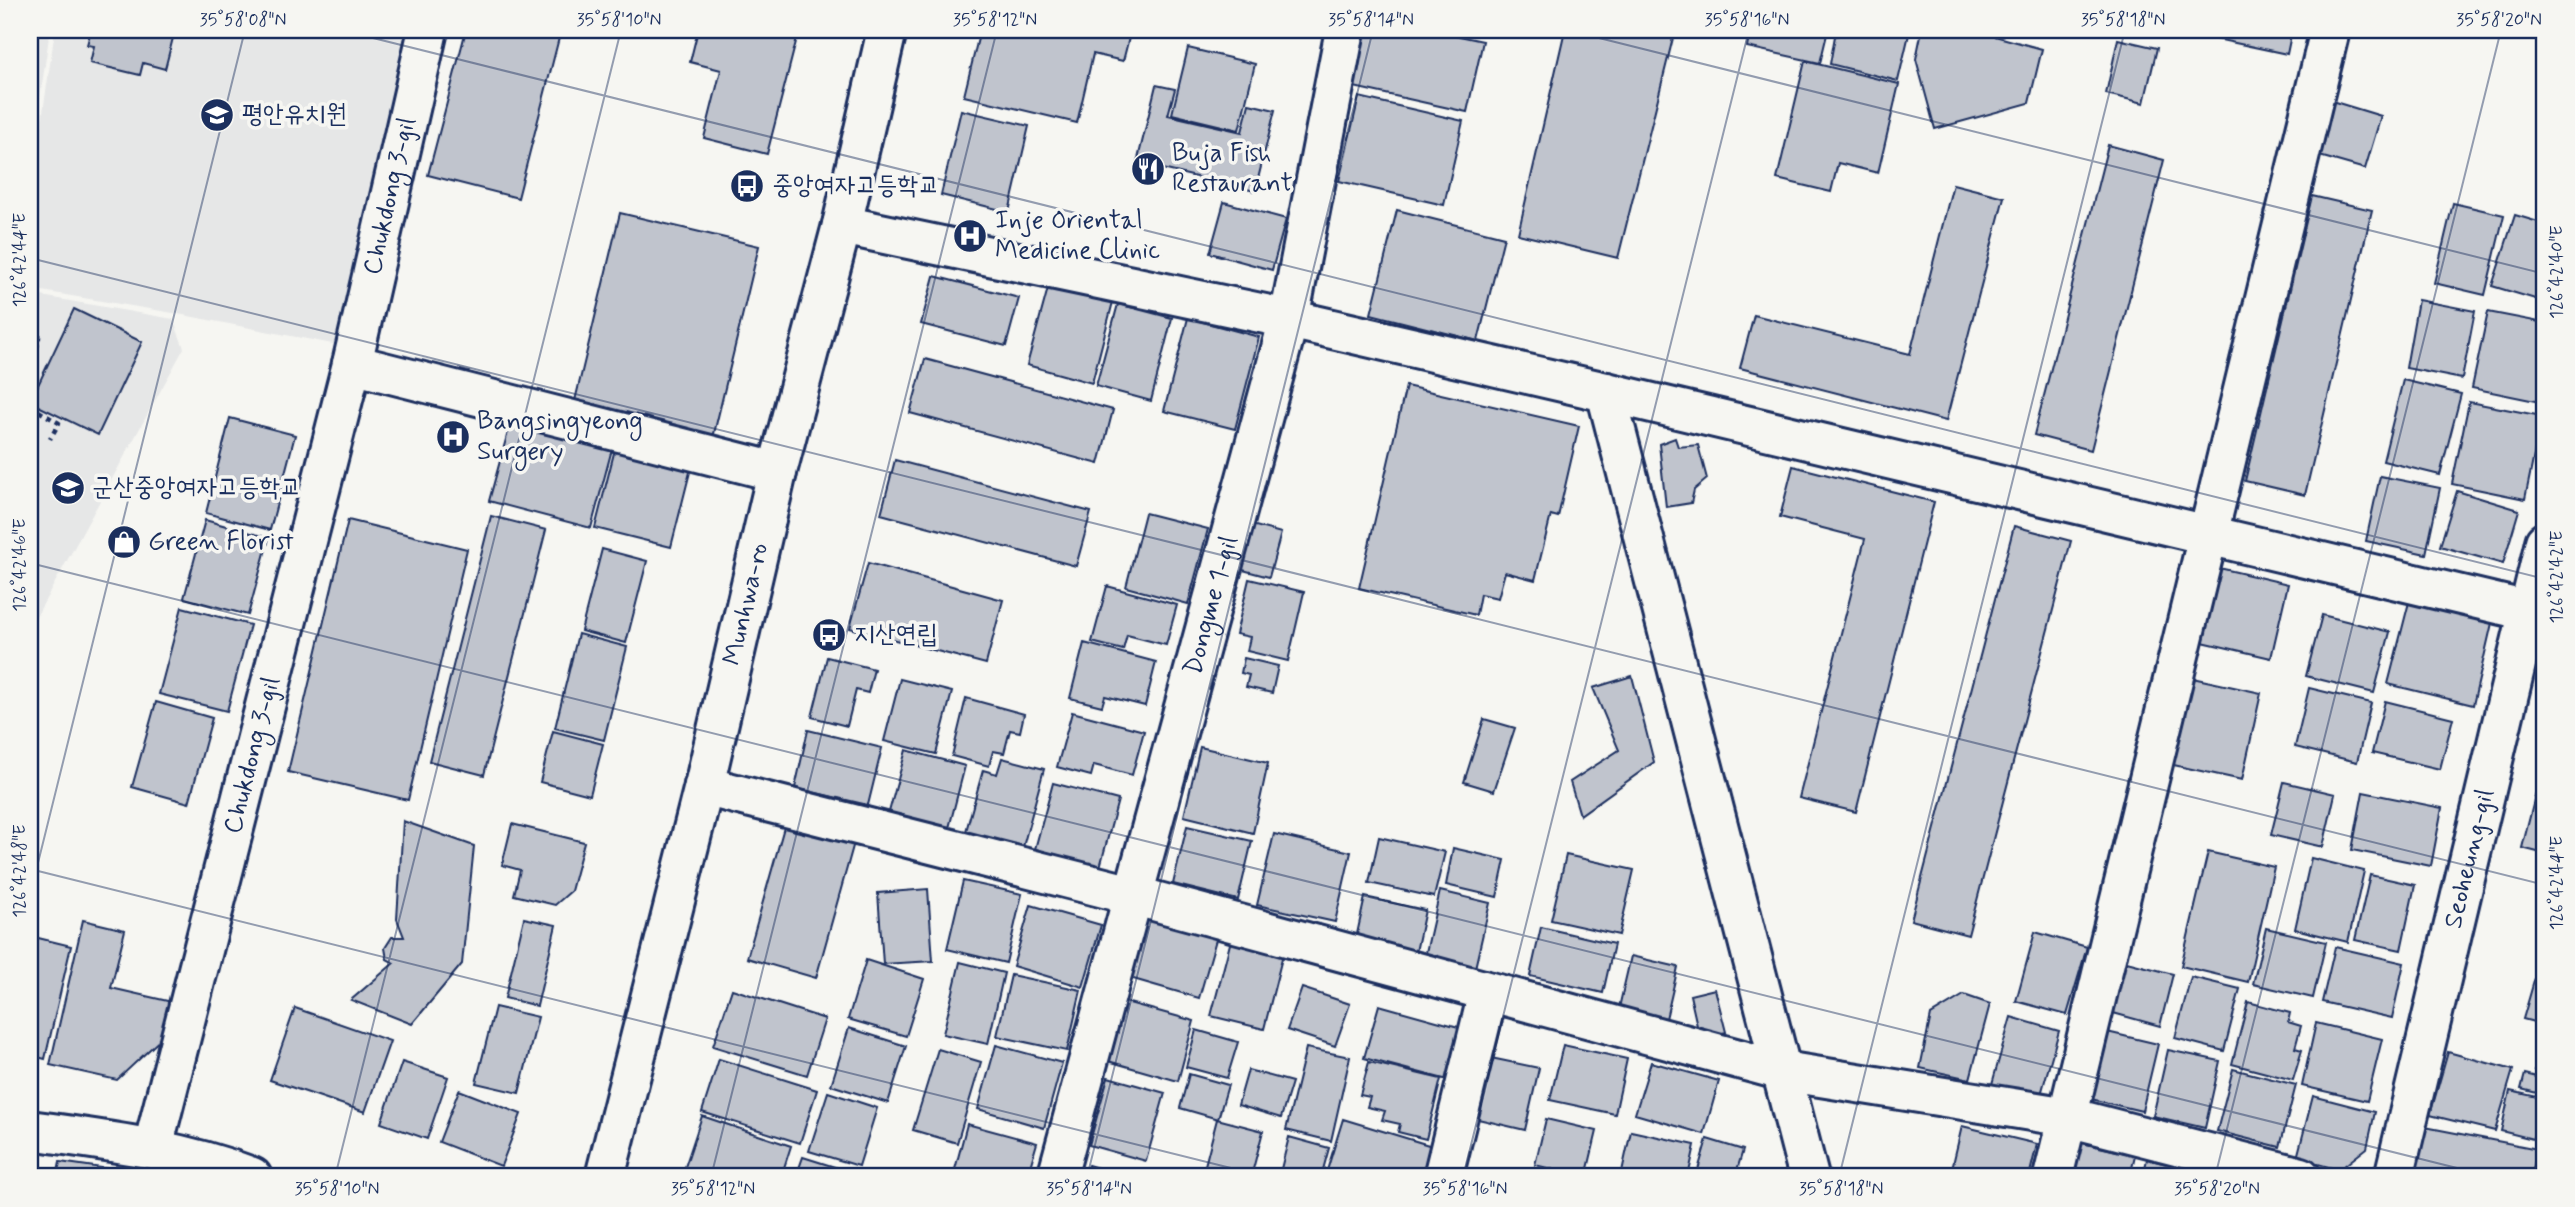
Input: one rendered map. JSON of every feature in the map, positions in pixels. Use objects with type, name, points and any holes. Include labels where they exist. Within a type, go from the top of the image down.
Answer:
[{"type":"street","name":"Chukdong 3-gil","points":[[153,1147],[352,364],[428,30]]},
{"type":"street","name":"Munhwa-ro","points":[[605,1177],[704,786],[777,472],[842,225],[887,30]]},
{"type":"street","name":"Dongme 1-gil","points":[[1057,1177],[1289,319],[1345,30]]},
{"type":"street","points":[[2053,1177],[2330,30]]},
{"type":"street","points":[[842,225],[1289,319],[2537,613]]},
{"type":"street","points":[[352,364],[777,472]]},
{"type":"street","points":[[1606,392],[1809,1177]]},
{"type":"street","name":"Seoheung-gil","points":[[2394,1177],[2537,613],[2545,542]]},
{"type":"street","points":[[704,786],[1132,895],[1783,1071],[2068,1117],[2301,1177]]},
{"type":"street","points":[[1443,1177],[1488,993]]},
{"type":"street","points":[[30,1130],[153,1147],[245,1176]]},
{"type":"path","points":[[30,317],[37,324],[41,335],[30,366]]},
{"type":"path","points":[[30,406],[60,423],[50,439]]},
{"type":"shaded area","points":[[30,30],[50,30],[30,167]]},
{"type":"shaded area","name":"평안유치원","points":[[55,30],[412,30],[338,345],[30,289],[30,201]]},
{"type":"shaded area","name":"군산중앙여자고등학교","points":[[30,294],[173,319],[184,348],[30,628]]},
{"type":"building","points":[[91,30],[175,30],[165,69],[143,63],[140,75],[90,63],[94,46],[87,45]]},
{"type":"building","points":[[466,30],[561,30],[518,198],[428,175]]},
{"type":"building","points":[[698,30],[799,30],[767,154],[704,138],[721,70],[690,62]]},
{"type":"building","points":[[980,30],[1131,30],[1123,61],[1093,54],[1077,123],[964,96]]},
{"type":"building","points":[[1366,30],[1431,30],[1483,41],[1467,112],[1354,87]]},
{"type":"building","points":[[1565,30],[1675,30],[1618,258],[1518,234]]},
{"type":"building","points":[[1750,30],[1828,30],[1820,63],[1747,47]]},
{"type":"building","points":[[1861,30],[1910,30],[1898,81],[1830,64],[1835,36]]},
{"type":"building","points":[[1922,30],[1973,30],[2042,49],[2029,103],[1935,129],[1916,59]]},
{"type":"building","points":[[2174,30],[2292,30],[2287,54]]},
{"type":"building","points":[[2118,39],[2157,48],[2144,103],[2106,94]]},
{"type":"building","points":[[1188,48],[1255,64],[1239,130],[1172,114]]},
{"type":"building","points":[[1805,61],[1899,84],[1878,173],[1838,163],[1831,192],[1777,179]]},
{"type":"building","points":[[1156,85],[1175,89],[1168,115],[1242,132],[1249,104],[1275,110],[1255,191],[1137,163]]},
{"type":"building","points":[[1359,97],[1463,121],[1444,205],[1339,181]]},
{"type":"building","points":[[2325,99],[2381,116],[2365,169],[2309,153]]},
{"type":"building","points":[[961,110],[1029,126],[1009,212],[941,195]]},
{"type":"building","points":[[2108,145],[2164,160],[2091,450],[2034,435]]},
{"type":"building","points":[[1953,184],[2004,197],[1946,421],[1740,368],[1754,315],[1910,354]]},
{"type":"building","points":[[2312,196],[2372,210],[2305,495],[2245,481]]},
{"type":"building","points":[[1224,202],[1286,219],[1272,270],[1210,253]]},
{"type":"building","points":[[2453,203],[2504,215],[2485,295],[2434,283]]},
{"type":"building","points":[[1397,210],[1504,237],[1478,341],[1371,314]]},
{"type":"building","points":[[620,213],[759,246],[712,442],[573,409]]},
{"type":"building","points":[[2515,215],[2545,224],[2545,302],[2492,286]]},
{"type":"building","points":[[934,276],[1019,298],[1006,346],[921,324]]},
{"type":"building","points":[[1051,277],[1115,294],[1092,383],[1027,365]]},
{"type":"building","points":[[2418,300],[2475,311],[2462,379],[2406,368]]},
{"type":"building","points":[[1118,304],[1172,318],[1151,401],[1096,386]]},
{"type":"building","points":[[74,309],[142,342],[98,435],[30,402]]},
{"type":"building","points":[[2488,312],[2545,323],[2545,403],[2472,388]]},
{"type":"building","points":[[1188,318],[1259,337],[1235,429],[1164,411]]},
{"type":"building","points":[[925,359],[1113,410],[1099,464],[910,413]]},
{"type":"building","points":[[2403,380],[2461,394],[2440,475],[2383,461]]},
{"type":"building","points":[[1406,386],[1579,426],[1558,517],[1551,515],[1535,580],[1505,572],[1498,598],[1480,594],[1476,615],[1359,588]]},
{"type":"building","points":[[2469,402],[2542,416],[2525,499],[2452,484]]},
{"type":"building","points":[[230,418],[295,435],[270,530],[206,513]]},
{"type":"building","points":[[511,421],[612,449],[591,528],[489,501]]},
{"type":"building","points":[[1675,438],[1678,447],[1698,445],[1707,479],[1694,490],[1691,503],[1666,507],[1659,444]]},
{"type":"building","points":[[615,449],[691,468],[671,547],[595,528]]},
{"type":"building","points":[[895,460],[1091,512],[1076,566],[881,514]]},
{"type":"building","points":[[1793,466],[1934,502],[1856,812],[1799,798],[1865,539],[1780,517]]},
{"type":"building","points":[[2380,476],[2440,488],[2426,554],[2366,541]]},
{"type":"building","points":[[2457,491],[2519,510],[2503,564],[2440,546]]},
{"type":"building","points":[[1145,513],[1208,529],[1188,604],[1126,587]]},
{"type":"building","points":[[491,516],[546,530],[484,775],[429,761]]},
{"type":"building","points":[[205,520],[269,538],[248,615],[184,598]]},
{"type":"building","points":[[348,520],[467,549],[408,800],[288,772]]},
{"type":"building","points":[[1241,522],[1281,533],[1269,577],[1228,566]]},
{"type":"building","points":[[2014,526],[2071,541],[1968,935],[1911,920]]},
{"type":"building","points":[[602,549],[647,561],[626,643],[581,631]]},
{"type":"building","points":[[868,563],[1003,600],[986,664],[850,628]]},
{"type":"building","points":[[2215,567],[2288,584],[2271,658],[2198,641]]},
{"type":"building","points":[[1249,579],[1304,592],[1288,661],[1247,651],[1250,637],[1236,634]]},
{"type":"building","points":[[1107,586],[1177,605],[1166,645],[1127,635],[1123,650],[1092,642]]},
{"type":"building","points":[[2409,602],[2492,623],[2473,705],[2388,684]]},
{"type":"building","points":[[182,607],[250,625],[227,711],[159,694]]},
{"type":"building","points":[[2322,615],[2390,632],[2374,693],[2306,676]]},
{"type":"building","points":[[578,634],[627,647],[604,740],[555,728]]},
{"type":"building","points":[[1084,643],[1156,662],[1145,706],[1105,696],[1102,706],[1070,698]]},
{"type":"building","points":[[827,657],[874,669],[868,693],[856,690],[847,726],[812,717]]},
{"type":"building","points":[[1244,658],[1278,666],[1272,693],[1246,687],[1249,675],[1241,673]]},
{"type":"building","points":[[1632,676],[1654,762],[1580,815],[1570,782],[1619,750],[1593,688]]},
{"type":"building","points":[[2188,677],[2261,693],[2242,780],[2169,764]]},
{"type":"building","points":[[900,679],[952,692],[936,754],[884,741]]},
{"type":"building","points":[[2309,688],[2371,703],[2357,762],[2295,747]]},
{"type":"building","points":[[966,698],[1024,714],[1020,732],[1010,730],[1004,753],[993,751],[989,766],[952,756]]},
{"type":"building","points":[[2385,701],[2453,718],[2440,769],[2372,753]]},
{"type":"building","points":[[156,702],[212,718],[189,803],[132,787]]},
{"type":"building","points":[[1072,712],[1144,731],[1132,775],[1094,765],[1091,776],[1057,767]]},
{"type":"building","points":[[1484,719],[1515,728],[1494,791],[1464,782]]},
{"type":"building","points":[[808,730],[882,748],[868,805],[795,788]]},
{"type":"building","points":[[553,731],[603,744],[590,795],[540,782]]},
{"type":"building","points":[[1200,747],[1268,763],[1253,833],[1184,816]]},
{"type":"building","points":[[906,750],[965,766],[949,828],[889,812]]},
{"type":"building","points":[[2545,757],[2545,854],[2522,848]]},
{"type":"building","points":[[1002,758],[1044,769],[1020,858],[963,842],[983,770],[997,774]]},
{"type":"building","points":[[2284,782],[2335,794],[2323,847],[2271,835]]},
{"type":"building","points":[[1053,783],[1118,800],[1100,867],[1035,849]]},
{"type":"building","points":[[2363,792],[2442,808],[2431,866],[2352,850]]},
{"type":"building","points":[[788,813],[857,832],[816,978],[747,958]]},
{"type":"building","points":[[403,821],[474,846],[462,964],[412,1024],[351,1000],[394,963],[387,959],[385,948],[392,937],[404,937],[397,919]]},
{"type":"building","points":[[512,824],[584,842],[571,891],[555,905],[514,895],[520,870],[502,865]]},
{"type":"building","points":[[1187,826],[1252,841],[1238,900],[1173,884]]},
{"type":"building","points":[[1274,834],[1351,852],[1335,922],[1257,905]]},
{"type":"building","points":[[1379,837],[1445,852],[1434,897],[1369,883]]},
{"type":"building","points":[[1453,848],[1505,860],[1497,897],[1446,885]]},
{"type":"building","points":[[2208,852],[2274,867],[2248,982],[2181,966]]},
{"type":"building","points":[[1566,855],[1634,870],[1619,935],[1551,920]]},
{"type":"building","points":[[2311,858],[2364,871],[2348,942],[2295,929]]},
{"type":"building","points":[[2370,875],[2415,885],[2401,950],[2355,940]]},
{"type":"building","points":[[963,881],[1022,894],[1006,963],[947,949]]},
{"type":"building","points":[[928,889],[933,961],[883,964],[878,893]]},
{"type":"building","points":[[1440,891],[1490,903],[1472,981],[1422,970]]},
{"type":"building","points":[[1365,897],[1425,910],[1414,961],[1354,948]]},
{"type":"building","points":[[1031,905],[1101,925],[1083,987],[1013,966]]},
{"type":"building","points":[[1141,914],[1217,936],[1199,998],[1123,976]]},
{"type":"building","points":[[524,918],[556,925],[537,1006],[505,998]]},
{"type":"building","points":[[83,920],[125,930],[111,988],[172,1002],[165,1035],[117,1080],[50,1065]]},
{"type":"building","points":[[1541,927],[1614,944],[1603,993],[1530,976]]},
{"type":"building","points":[[2266,928],[2326,942],[2313,998],[2253,984]]},
{"type":"building","points":[[2035,932],[2087,947],[2067,1015],[2016,1001]]},
{"type":"building","points":[[30,936],[71,946],[45,1059],[30,1055]]},
{"type":"building","points":[[1231,940],[1283,954],[1264,1029],[1211,1016]]},
{"type":"building","points":[[2335,947],[2404,963],[2392,1018],[2322,1002]]},
{"type":"building","points":[[1631,956],[1678,967],[1665,1023],[1618,1012]]},
{"type":"building","points":[[866,960],[924,979],[906,1036],[848,1019]]},
{"type":"building","points":[[2119,960],[2173,974],[2160,1026],[2106,1011]]},
{"type":"building","points":[[960,962],[1004,973],[988,1044],[943,1034]]},
{"type":"building","points":[[2539,964],[2545,966],[2545,1025],[2523,1019]]},
{"type":"building","points":[[1011,975],[1081,990],[1067,1051],[997,1036]]},
{"type":"building","points":[[2191,977],[2240,989],[2224,1051],[2175,1038]]},
{"type":"building","points":[[1302,988],[1350,1004],[1335,1046],[1287,1030]]},
{"type":"building","points":[[732,989],[825,1019],[807,1075],[713,1046]]},
{"type":"building","points":[[1715,989],[1726,1032],[1700,1039],[1690,995]]},
{"type":"building","points":[[1964,995],[1990,1004],[1970,1079],[1920,1068],[1931,1015]]},
{"type":"building","points":[[1111,998],[1194,1021],[1178,1081],[1094,1057]]},
{"type":"building","points":[[2248,1002],[2290,1013],[2288,1022],[2301,1026],[2295,1048],[2302,1050],[2293,1080],[2232,1064]]},
{"type":"building","points":[[1379,1005],[1462,1028],[1448,1080],[1364,1058]]},
{"type":"building","points":[[495,1007],[538,1017],[519,1093],[476,1083]]},
{"type":"building","points":[[295,1008],[390,1041],[365,1112],[270,1080]]},
{"type":"building","points":[[2011,1017],[2059,1031],[2040,1098],[1992,1084]]},
{"type":"building","points":[[2316,1023],[2382,1039],[2367,1101],[2302,1086]]},
{"type":"building","points":[[849,1028],[906,1046],[888,1103],[831,1085]]},
{"type":"building","points":[[1196,1030],[1238,1042],[1227,1078],[1186,1067]]},
{"type":"building","points":[[2107,1032],[2158,1044],[2142,1111],[2091,1099]]},
{"type":"building","points":[[2545,1034],[2545,1073],[2535,1070]]},
{"type":"building","points":[[996,1045],[1062,1063],[1044,1128],[978,1109]]},
{"type":"building","points":[[1563,1045],[1627,1059],[1615,1114],[1550,1100]]},
{"type":"building","points":[[1306,1048],[1350,1057],[1331,1141],[1286,1130]]},
{"type":"building","points":[[938,1049],[981,1062],[957,1143],[913,1130]]},
{"type":"building","points":[[2168,1050],[2220,1061],[2205,1128],[2153,1116]]},
{"type":"building","points":[[2448,1052],[2513,1070],[2495,1131],[2430,1115]]},
{"type":"building","points":[[1491,1058],[1539,1068],[1525,1130],[1478,1119]]},
{"type":"building","points":[[719,1059],[817,1090],[800,1143],[702,1112]]},
{"type":"building","points":[[402,1062],[448,1077],[427,1139],[381,1123]]},
{"type":"building","points":[[1369,1062],[1441,1079],[1426,1139],[1398,1132],[1400,1124],[1382,1120],[1385,1111],[1367,1107],[1370,1097],[1360,1095]]},
{"type":"building","points":[[1651,1062],[1719,1081],[1704,1134],[1635,1114]]},
{"type":"building","points":[[2233,1069],[2296,1085],[2280,1147],[2217,1131]]},
{"type":"building","points":[[1248,1070],[1292,1082],[1281,1118],[1238,1105]]},
{"type":"building","points":[[1189,1074],[1228,1085],[1218,1119],[1180,1108]]},
{"type":"building","points":[[2525,1074],[2545,1079],[2545,1095],[2521,1089]]},
{"type":"building","points":[[1108,1077],[1165,1093],[1146,1161],[1089,1145]]},
{"type":"building","points":[[459,1090],[521,1114],[501,1166],[439,1142]]},
{"type":"building","points":[[2510,1091],[2542,1098],[2533,1139],[2501,1131]]},
{"type":"building","points":[[828,1092],[877,1108],[859,1166],[809,1151]]},
{"type":"building","points":[[2313,1096],[2375,1112],[2367,1148],[2339,1170],[2297,1158]]},
{"type":"building","points":[[702,1116],[791,1146],[783,1171],[794,1175],[793,1177],[697,1177],[683,1173]]},
{"type":"building","points":[[1217,1119],[1263,1131],[1251,1177],[1202,1177]]},
{"type":"building","points":[[1343,1119],[1432,1146],[1423,1177],[1325,1177]]},
{"type":"building","points":[[1546,1119],[1597,1131],[1586,1177],[1535,1165]]},
{"type":"building","points":[[967,1124],[1037,1143],[1027,1177],[953,1177]]},
{"type":"building","points":[[1962,1126],[2037,1144],[2029,1177],[1950,1177]]},
{"type":"building","points":[[2425,1127],[2538,1149],[2531,1177],[2415,1177]]},
{"type":"building","points":[[1631,1131],[1695,1145],[1688,1177],[1621,1176]]},
{"type":"building","points":[[1289,1137],[1329,1148],[1321,1177],[1279,1177]]},
{"type":"building","points":[[1707,1139],[1743,1150],[1735,1177],[1696,1177]]},
{"type":"building","points":[[2081,1143],[2135,1155],[2130,1177],[2073,1177]]},
{"type":"building","points":[[803,1157],[857,1174],[856,1177],[796,1177]]},
{"type":"building","points":[[2147,1159],[2201,1173],[2200,1177],[2143,1177]]},
{"type":"building","points":[[60,1162],[164,1177],[57,1177]]},
{"type":"building","points":[[1088,1165],[1128,1177],[1085,1177]]},
{"type":"place","name":"평안유치원","points":[[217,115]]},
{"type":"place","name":"Buja Fish Restaurant","points":[[1148,169]]},
{"type":"place","name":"중앙여자고등학교","points":[[747,186]]},
{"type":"place","name":"Inje Oriental Medicine Clinic","points":[[970,236]]},
{"type":"place","name":"Bangsingyeong Surgery","points":[[453,437]]},
{"type":"place","name":"군산중앙여자고등학교","points":[[68,488]]},
{"type":"place","name":"Green Florist","points":[[124,542]]},
{"type":"place","name":"지산연립","points":[[829,635]]}]
